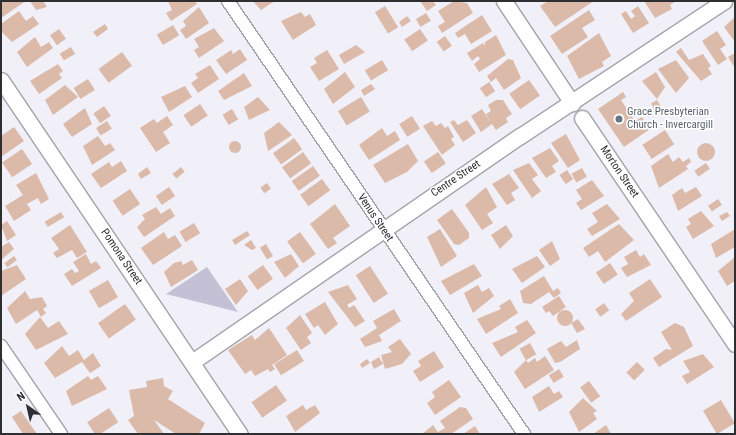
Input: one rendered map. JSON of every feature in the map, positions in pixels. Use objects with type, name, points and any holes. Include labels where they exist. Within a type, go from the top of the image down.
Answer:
[{"type":"street","name":"Venus Street","points":[[228,1],[384,232],[524,434]]},
{"type":"street","name":"Morton Street","points":[[504,1],[735,344]]},
{"type":"street","name":"Centre Street","points":[[192,362],[384,232],[432,196],[724,1]]},
{"type":"street","name":"Pomona Street","points":[[1,80],[240,434]]},
{"type":"street","points":[[1,346],[61,434]]},
{"type":"shaded area","points":[[207,267],[238,312],[166,294]]},
{"type":"building","points":[[1,1],[26,1],[1,18]]},
{"type":"building","points":[[30,1],[43,1],[47,7],[36,10]]},
{"type":"building","points":[[168,1],[195,1],[197,4],[171,21],[166,13],[172,10]]},
{"type":"building","points":[[253,1],[275,1],[261,10]]},
{"type":"building","points":[[420,1],[433,1],[436,5],[427,11]]},
{"type":"building","points":[[454,1],[467,3],[473,13],[442,33],[438,26],[445,22],[438,11]]},
{"type":"building","points":[[548,1],[594,1],[555,27],[540,6]]},
{"type":"building","points":[[644,1],[676,1],[670,5],[672,9],[655,18]]},
{"type":"building","points":[[385,6],[398,27],[388,34],[375,12]]},
{"type":"building","points":[[638,6],[649,23],[633,33],[621,14],[626,11],[631,19],[635,16],[631,11]]},
{"type":"building","points":[[199,7],[209,23],[186,39],[180,30],[186,26],[183,21]]},
{"type":"building","points":[[589,10],[595,20],[582,28],[588,37],[562,54],[550,36]]},
{"type":"building","points":[[19,11],[26,21],[33,16],[39,24],[12,42],[1,31],[1,24]]},
{"type":"building","points":[[301,12],[305,17],[310,14],[316,25],[293,40],[281,21]]},
{"type":"building","points":[[426,13],[431,21],[421,27],[416,19]]},
{"type":"building","points":[[482,15],[492,31],[471,44],[465,34],[458,38],[455,33]]},
{"type":"building","points":[[407,16],[411,21],[402,27],[399,22]]},
{"type":"building","points":[[735,17],[735,42],[724,27]]},
{"type":"building","points":[[105,24],[108,29],[97,37],[93,32]]},
{"type":"building","points":[[173,25],[179,35],[163,45],[157,35]]},
{"type":"building","points":[[214,28],[224,41],[199,58],[194,50],[199,47],[194,39]]},
{"type":"building","points":[[59,29],[66,39],[57,45],[50,35]]},
{"type":"building","points":[[420,29],[428,41],[412,51],[404,40]]},
{"type":"building","points":[[717,31],[726,45],[720,49],[727,59],[718,65],[702,41]]},
{"type":"building","points":[[599,33],[611,56],[602,62],[604,66],[579,79],[567,56]]},
{"type":"building","points":[[496,35],[506,55],[479,72],[474,64],[480,59],[478,56],[472,61],[467,53],[483,43],[485,46],[485,42]]},
{"type":"building","points":[[445,36],[452,46],[444,52],[437,42]]},
{"type":"building","points":[[35,37],[41,47],[49,42],[53,48],[27,67],[17,52]]},
{"type":"building","points":[[356,45],[365,52],[344,64],[339,55]]},
{"type":"building","points":[[71,47],[75,54],[64,60],[60,54]]},
{"type":"building","points":[[681,48],[689,60],[703,54],[711,66],[708,68],[712,74],[701,81],[676,52]]},
{"type":"building","points":[[240,49],[247,60],[226,74],[216,60],[231,50],[233,54]]},
{"type":"building","points":[[327,50],[339,69],[319,81],[310,67],[317,63],[314,58]]},
{"type":"building","points":[[122,52],[132,66],[109,83],[99,69]]},
{"type":"building","points":[[735,53],[735,68],[728,57]]},
{"type":"building","points":[[508,59],[513,60],[521,78],[504,90],[496,78],[491,82],[487,76]]},
{"type":"building","points":[[382,60],[388,70],[371,81],[365,70]]},
{"type":"building","points":[[676,60],[689,78],[676,93],[658,69]]},
{"type":"building","points":[[58,64],[63,71],[59,74],[62,78],[39,94],[30,81]]},
{"type":"building","points":[[210,65],[219,79],[198,93],[191,83],[198,78],[195,74]]},
{"type":"building","points":[[345,72],[355,87],[333,104],[324,89]]},
{"type":"building","points":[[656,72],[665,87],[657,99],[642,81]]},
{"type":"building","points":[[244,73],[252,86],[224,100],[218,91]]},
{"type":"building","points":[[88,79],[95,90],[80,99],[74,88]]},
{"type":"building","points":[[529,80],[540,96],[520,109],[509,94]]},
{"type":"building","points":[[489,82],[495,91],[486,97],[480,88]]},
{"type":"building","points":[[371,84],[375,89],[364,96],[361,90]]},
{"type":"building","points":[[65,85],[78,97],[53,115],[45,100]]},
{"type":"building","points":[[185,86],[192,97],[169,112],[161,97]]},
{"type":"building","name":"Grace Presbyterian Church - Invercargill","points":[[623,92],[626,97],[621,100],[635,121],[642,117],[650,129],[624,147],[598,109]]},
{"type":"building","points":[[258,97],[270,110],[249,120],[244,107]]},
{"type":"building","points":[[361,97],[370,112],[347,125],[338,111]]},
{"type":"building","points":[[496,100],[503,100],[512,114],[506,118],[508,122],[496,130],[492,124],[481,132],[471,116],[482,109],[491,123],[486,114],[491,111],[488,105]]},
{"type":"building","points":[[657,100],[663,110],[657,114],[651,104]]},
{"type":"building","points":[[200,104],[208,116],[191,127],[183,115]]},
{"type":"building","points":[[104,106],[111,116],[100,123],[93,113]]},
{"type":"building","points":[[85,108],[92,124],[72,137],[63,124]]},
{"type":"building","points":[[232,109],[238,119],[229,125],[223,115]]},
{"type":"building","points":[[167,116],[173,125],[163,132],[170,143],[156,152],[140,128],[154,119],[157,123]]},
{"type":"building","points":[[412,116],[420,129],[407,137],[399,124]]},
{"type":"building","points":[[454,120],[458,125],[467,120],[476,133],[463,142],[450,122]]},
{"type":"building","points":[[107,121],[112,129],[101,136],[96,128]]},
{"type":"building","points":[[432,121],[436,126],[441,123],[445,128],[448,126],[454,137],[451,139],[455,145],[442,155],[423,126]]},
{"type":"building","points":[[279,122],[292,135],[268,151],[264,133]]},
{"type":"building","points":[[14,127],[24,141],[1,157],[1,136]]},
{"type":"building","points":[[382,128],[387,136],[395,131],[400,140],[369,160],[359,145]]},
{"type":"building","points":[[665,130],[674,144],[652,159],[642,145]]},
{"type":"building","points":[[566,134],[580,160],[568,168],[551,143]]},
{"type":"building","points":[[98,136],[105,146],[110,143],[115,150],[92,165],[83,146]]},
{"type":"building","points":[[294,138],[302,149],[281,165],[273,153]]},
{"type":"building","points":[[235,141],[239,143],[241,147],[239,151],[235,153],[231,151],[229,147],[231,143]]},
{"type":"building","points":[[706,143],[712,146],[715,152],[712,158],[706,161],[700,158],[697,152],[700,146]]},
{"type":"building","points":[[408,144],[418,161],[407,172],[385,183],[373,165]]},
{"type":"building","points":[[550,148],[559,161],[552,166],[556,172],[546,178],[532,158]]},
{"type":"building","points":[[22,149],[32,164],[12,177],[2,162]]},
{"type":"building","points":[[303,152],[311,163],[290,179],[282,167]]},
{"type":"building","points":[[438,152],[446,164],[432,173],[424,162]]},
{"type":"building","points":[[668,154],[673,162],[679,157],[683,162],[689,158],[691,162],[686,166],[688,169],[659,188],[651,166]]},
{"type":"building","points":[[121,161],[127,171],[101,188],[91,174],[109,162],[112,167]]},
{"type":"building","points":[[529,163],[538,175],[532,179],[541,191],[532,198],[513,170]]},
{"type":"building","points":[[706,163],[710,169],[698,177],[694,171]]},
{"type":"building","points":[[313,166],[320,176],[299,191],[292,181]]},
{"type":"building","points":[[147,167],[151,173],[141,179],[138,174]]},
{"type":"building","points":[[181,167],[185,172],[176,179],[172,174]]},
{"type":"building","points":[[582,168],[587,177],[576,183],[572,174]]},
{"type":"building","points":[[567,170],[573,179],[566,184],[560,175]]},
{"type":"building","points":[[36,173],[49,199],[41,204],[38,198],[27,204],[31,210],[14,221],[5,206],[23,195],[16,185]]},
{"type":"building","points":[[509,174],[519,188],[511,193],[515,200],[507,205],[492,184]]},
{"type":"building","points":[[322,179],[330,190],[308,206],[300,195]]},
{"type":"building","points":[[592,180],[604,196],[581,210],[576,203],[582,199],[576,190]]},
{"type":"building","points":[[267,183],[271,189],[264,193],[260,187]]},
{"type":"building","points":[[169,187],[175,196],[162,205],[156,196]]},
{"type":"building","points":[[486,187],[497,207],[487,214],[493,223],[482,230],[465,205]]},
{"type":"building","points":[[696,187],[702,196],[678,211],[672,195],[682,188],[685,193]]},
{"type":"building","points":[[130,189],[140,204],[123,216],[113,201]]},
{"type":"building","points":[[718,199],[722,205],[712,212],[708,206]]},
{"type":"building","points":[[335,204],[350,226],[333,238],[337,243],[328,249],[310,224]]},
{"type":"building","points":[[607,204],[620,219],[592,236],[587,229],[598,222],[592,213]]},
{"type":"building","points":[[156,207],[161,214],[170,208],[175,216],[144,237],[137,227],[145,219],[142,215]]},
{"type":"building","points":[[452,209],[469,233],[469,238],[459,245],[454,244],[437,220]]},
{"type":"building","points":[[701,211],[714,226],[693,239],[686,227],[691,224],[688,219]]},
{"type":"building","points":[[61,212],[64,217],[48,227],[45,222]]},
{"type":"building","points":[[727,212],[730,216],[722,221],[719,216]]},
{"type":"building","points":[[7,221],[16,235],[7,241],[1,225]]},
{"type":"building","points":[[194,223],[200,233],[186,242],[179,232]]},
{"type":"building","points":[[619,224],[634,240],[605,262],[598,251],[589,257],[583,248]]},
{"type":"building","points":[[70,225],[87,252],[77,258],[72,250],[57,258],[53,253],[59,249],[51,238]]},
{"type":"building","points":[[506,225],[513,236],[500,249],[491,235]]},
{"type":"building","points":[[440,229],[457,256],[441,267],[427,237]]},
{"type":"building","points":[[735,229],[735,247],[716,258],[711,244]]},
{"type":"building","points":[[247,231],[250,235],[235,245],[232,240]]},
{"type":"building","points":[[164,232],[168,239],[175,235],[182,246],[153,265],[141,248]]},
{"type":"building","points":[[300,232],[316,254],[303,263],[287,241]]},
{"type":"building","points":[[251,240],[256,248],[252,250],[244,245]]},
{"type":"building","points":[[552,241],[560,259],[550,266],[539,250]]},
{"type":"building","points":[[9,242],[14,249],[1,260],[1,247]]},
{"type":"building","points":[[266,244],[273,256],[267,260],[260,248]]},
{"type":"building","points":[[636,250],[640,257],[644,254],[651,265],[627,277],[621,268],[628,264],[624,257]]},
{"type":"building","points":[[86,254],[91,264],[96,261],[101,268],[72,286],[64,274],[72,269],[75,273],[79,271],[73,262]]},
{"type":"building","points":[[291,254],[299,266],[285,278],[274,262]]},
{"type":"building","points":[[14,256],[17,260],[7,267],[4,263]]},
{"type":"building","points":[[537,256],[545,267],[522,283],[512,269]]},
{"type":"building","points":[[735,257],[735,281],[727,286],[718,271]]},
{"type":"building","points":[[192,260],[198,270],[171,287],[164,272],[174,263],[181,261],[183,265]]},
{"type":"building","points":[[610,263],[618,275],[604,284],[596,273]]},
{"type":"building","points":[[474,264],[482,276],[450,295],[441,281]]},
{"type":"building","points":[[17,265],[26,279],[1,296],[1,271]]},
{"type":"building","points":[[263,265],[273,279],[258,290],[248,276]]},
{"type":"building","points":[[370,266],[388,294],[374,303],[356,275]]},
{"type":"building","points":[[544,276],[553,291],[558,288],[561,293],[554,298],[549,292],[531,304],[523,303],[520,291]]},
{"type":"building","points":[[240,279],[248,291],[236,305],[225,289]]},
{"type":"building","points":[[650,279],[662,297],[626,321],[621,314],[634,301],[629,293]]},
{"type":"building","points":[[108,280],[118,297],[99,308],[89,291]]},
{"type":"building","points":[[348,285],[357,299],[347,305],[349,308],[354,305],[365,321],[355,327],[328,292]]},
{"type":"building","points":[[478,285],[482,292],[489,288],[494,296],[473,313],[464,293]]},
{"type":"building","points":[[25,291],[30,299],[42,297],[47,306],[43,309],[46,313],[41,317],[37,310],[16,324],[7,308]]},
{"type":"building","points":[[559,296],[566,307],[553,316],[549,311],[546,313],[542,307]]},
{"type":"building","points":[[510,299],[518,313],[486,334],[477,319],[501,309],[499,306]]},
{"type":"building","points":[[325,302],[338,324],[325,335],[318,325],[314,328],[305,314]]},
{"type":"building","points":[[604,303],[609,310],[600,317],[595,309]]},
{"type":"building","points":[[125,304],[136,320],[109,338],[98,323]]},
{"type":"building","points":[[394,309],[401,321],[379,335],[382,341],[365,347],[360,339],[377,328],[373,321]]},
{"type":"building","points":[[565,310],[571,312],[573,318],[571,324],[565,326],[559,324],[557,318],[559,312]]},
{"type":"building","points":[[300,315],[312,333],[307,337],[311,343],[301,350],[286,328]]},
{"type":"building","points":[[40,317],[48,328],[59,321],[68,334],[36,350],[25,334]]},
{"type":"building","points":[[578,319],[585,329],[577,333],[571,323]]},
{"type":"building","points":[[527,320],[536,333],[501,357],[492,343],[518,332],[515,327]]},
{"type":"building","points":[[675,323],[684,327],[693,346],[659,367],[653,358],[666,349],[672,350],[661,332]]},
{"type":"building","points":[[269,328],[287,355],[272,365],[275,369],[270,372],[268,369],[255,376],[251,370],[245,374],[228,350],[252,335],[255,340]]},
{"type":"building","points":[[400,339],[411,354],[402,364],[385,369],[381,355],[392,352],[388,347]]},
{"type":"building","points":[[577,340],[580,349],[560,362],[555,363],[547,349],[561,341],[566,347]]},
{"type":"building","points":[[530,343],[536,354],[526,360],[520,349]]},
{"type":"building","points":[[62,346],[69,356],[78,350],[84,360],[93,353],[101,366],[90,373],[82,362],[55,378],[44,363]]},
{"type":"building","points":[[297,350],[304,361],[281,375],[274,364]]},
{"type":"building","points":[[434,351],[444,367],[420,382],[413,371],[421,366],[418,361]]},
{"type":"building","points":[[703,354],[714,367],[687,384],[682,376],[690,372],[683,361]]},
{"type":"building","points":[[545,356],[554,370],[525,389],[514,372],[526,360],[528,363],[535,358],[537,362]]},
{"type":"building","points":[[379,357],[383,364],[374,369],[371,362]]},
{"type":"building","points":[[367,359],[370,363],[362,368],[360,364]]},
{"type":"building","points":[[637,362],[645,370],[634,380],[626,373]]},
{"type":"building","points":[[559,369],[564,377],[554,383],[549,375]]},
{"type":"building","points":[[88,376],[91,380],[98,376],[107,389],[72,406],[66,391]]},
{"type":"building","points":[[163,378],[164,386],[173,391],[168,399],[205,423],[199,434],[176,434],[154,420],[164,434],[138,434],[128,420],[134,416],[129,390],[147,387],[146,381]]},
{"type":"building","points":[[449,380],[461,397],[435,415],[427,403],[435,397],[432,392]]},
{"type":"building","points":[[589,381],[600,396],[591,403],[580,387]]},
{"type":"building","points":[[276,385],[287,401],[262,418],[251,402]]},
{"type":"building","points":[[549,386],[554,394],[559,391],[563,397],[539,412],[532,397]]},
{"type":"building","points":[[583,398],[597,411],[593,413],[597,419],[579,432],[569,412]]},
{"type":"building","points":[[721,400],[735,423],[717,434],[703,411]]},
{"type":"building","points":[[303,405],[306,410],[315,405],[320,413],[295,432],[286,416]]},
{"type":"building","points":[[460,407],[466,408],[473,419],[451,434],[422,434],[433,425],[438,432],[445,428],[440,421]]},
{"type":"building","points":[[109,408],[118,422],[100,434],[95,434],[87,422]]},
{"type":"building","points":[[21,411],[37,434],[23,434],[12,417]]},
{"type":"building","points":[[606,425],[611,434],[593,434]]},
{"type":"building","points":[[475,426],[480,434],[463,434]]},
{"type":"place","name":"Grace Presbyterian Church - Invercargill","points":[[619,119]]}]
